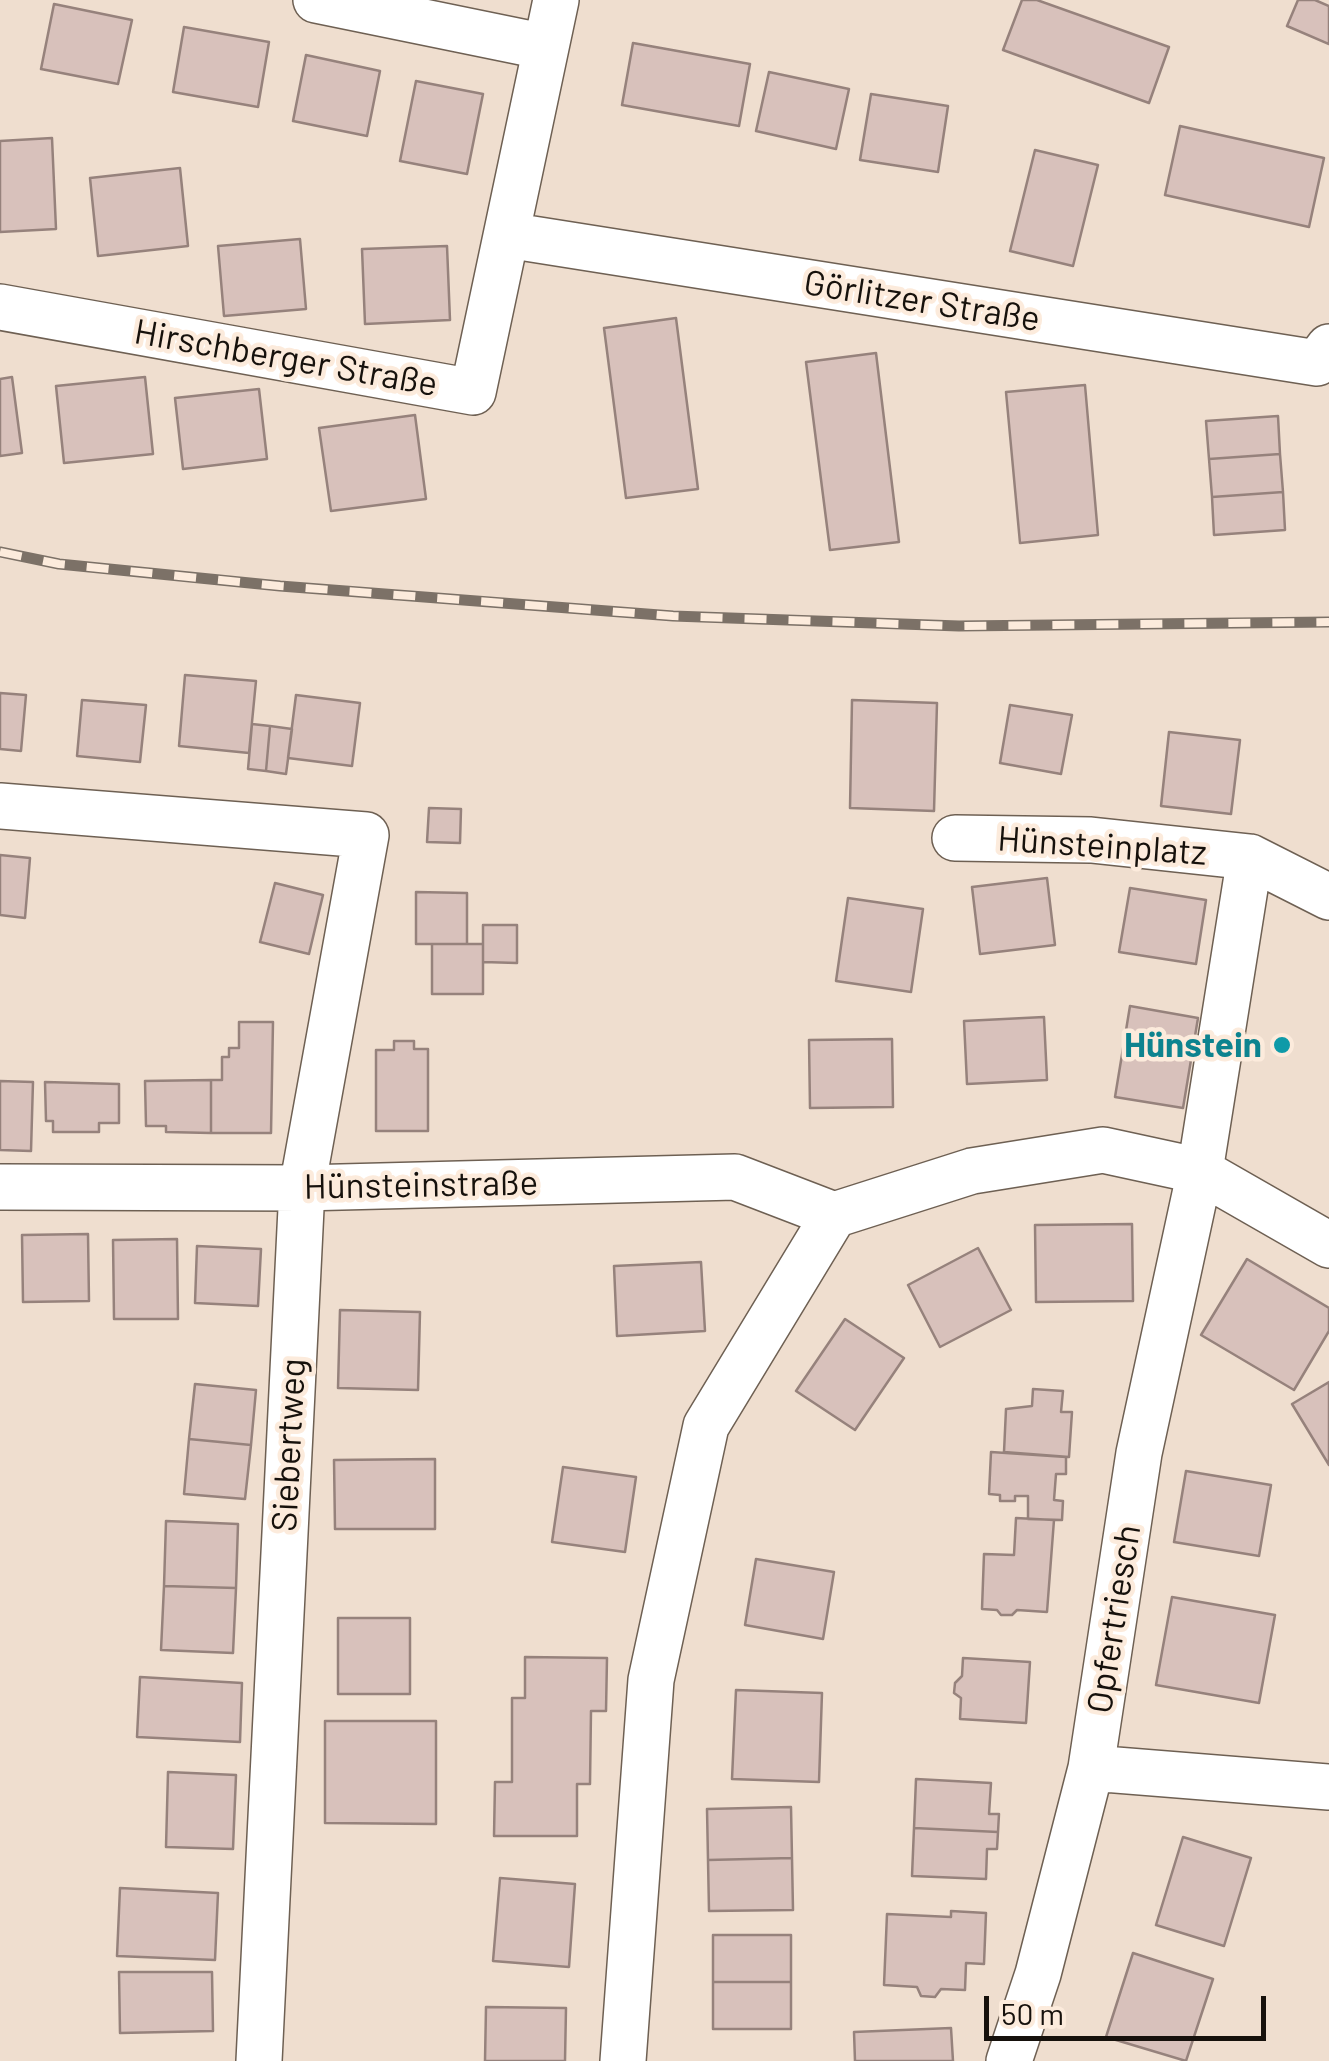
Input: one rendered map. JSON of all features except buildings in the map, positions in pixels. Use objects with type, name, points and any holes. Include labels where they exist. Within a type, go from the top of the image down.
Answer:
[{"type":"street","points":[[316,0],[546,47]]},
{"type":"street","name":"Hirschberger Straße","points":[[0,307],[473,392],[556,0]]},
{"type":"street","name":"Görlitzer Straße","points":[[507,236],[1317,363],[1329,347]]},
{"type":"street","name":"Siebertweg","points":[[0,806],[366,835],[302,1188],[259,2061]]},
{"type":"street","name":"Hünsteinplatz","points":[[955,838],[1091,840],[1250,857],[1329,898]]},
{"type":"street","name":"Hünsteinplatz","points":[[1200,1171],[1250,857]]},
{"type":"street","points":[[623,2061],[650,1680],[706,1426],[834,1214],[972,1171],[1103,1150],[1200,1171],[1329,1245]]},
{"type":"street","name":"Opfertriesch","points":[[1009,2061],[1038,1974],[1092,1768],[1140,1453],[1200,1171]]},
{"type":"street","name":"Hünsteinstraße","points":[[0,1187],[302,1188],[735,1177],[834,1214]]},
{"type":"street","points":[[1092,1768],[1329,1787]]},
{"type":"railway","points":[[0,552],[59,564],[280,586],[673,616],[959,626],[1329,622]]},
{"type":"place","name":"Hünstein","points":[[1282,1045]]}]
